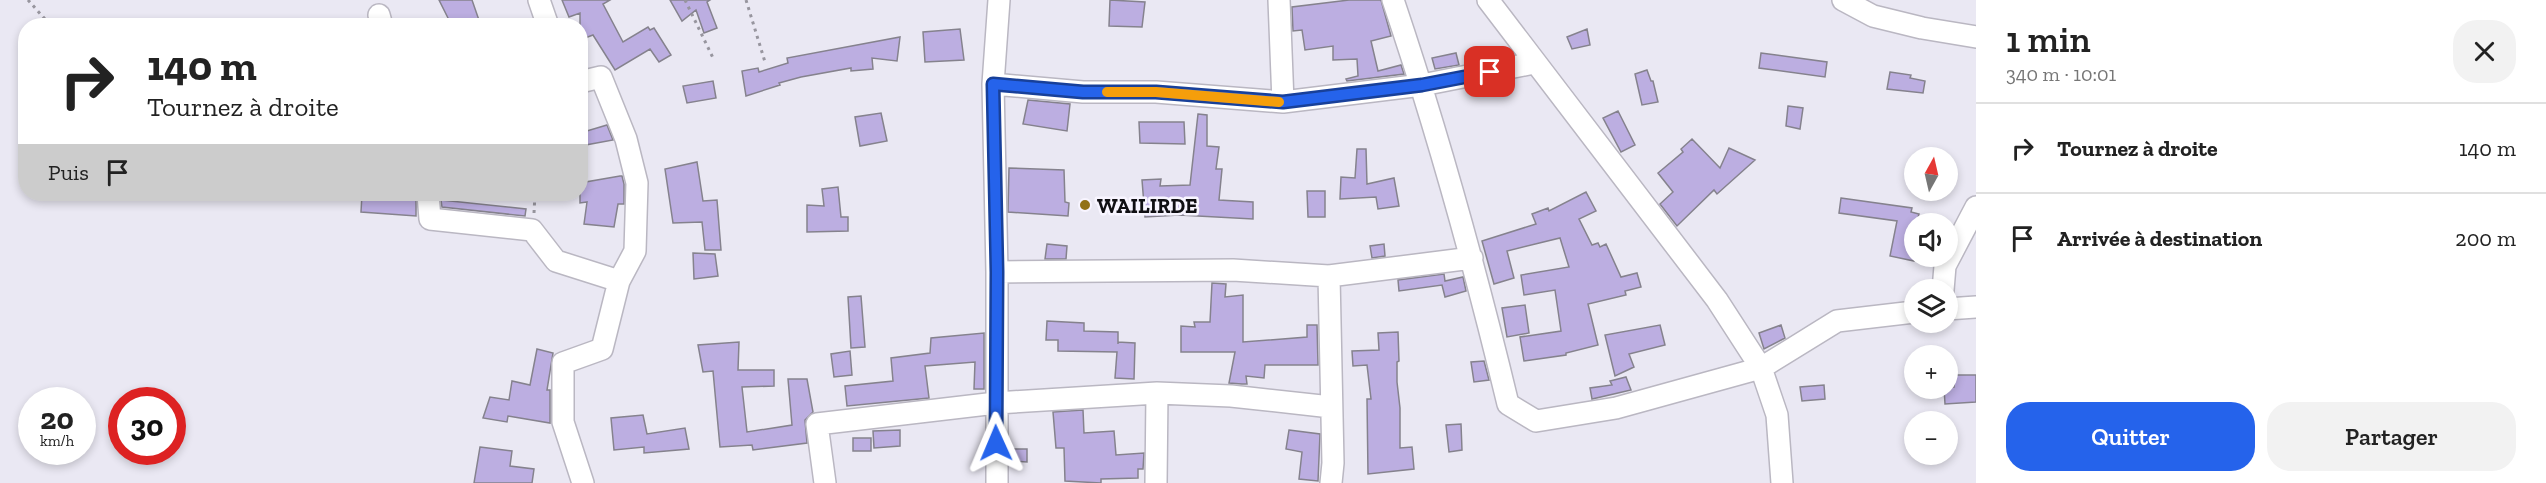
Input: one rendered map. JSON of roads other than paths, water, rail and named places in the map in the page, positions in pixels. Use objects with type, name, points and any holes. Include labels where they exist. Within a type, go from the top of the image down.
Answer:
[{"type":"street","points":[[539,0],[545,18]]},
{"type":"street","points":[[997,483],[997,272],[993,84],[999,0]]},
{"type":"street","points":[[1279,0],[1283,102]]},
{"type":"street","points":[[1393,0],[1422,85],[1472,258],[1508,404],[1536,421],[1616,408],[1761,368],[1837,321],[1904,313]]},
{"type":"street","points":[[1488,0],[1717,300],[1761,368],[1777,415],[1782,483]]},
{"type":"street","points":[[1843,0],[1873,16],[1922,28],[1976,37]]},
{"type":"street","points":[[993,84],[1083,92],[1156,92],[1283,102],[1422,85],[1534,63]]},
{"type":"street","points":[[583,483],[563,422],[563,363],[602,349],[619,281],[635,250],[637,183],[626,139],[601,77],[588,80]]},
{"type":"street","points":[[429,201],[430,219],[532,230],[556,261],[619,281]]},
{"type":"street","points":[[1944,279],[1945,266],[1976,207]]},
{"type":"street","points":[[997,272],[1233,270],[1329,276],[1472,258]]},
{"type":"street","points":[[1329,276],[1333,463],[1331,483]]},
{"type":"street","points":[[1958,308],[1976,307]]},
{"type":"street","points":[[825,483],[817,424],[996,403],[1157,393],[1231,396],[1331,407]]},
{"type":"street","points":[[1156,483],[1157,393]]},
{"type":"place","name":"WAILIRDE","points":[[1085,205]]}]
